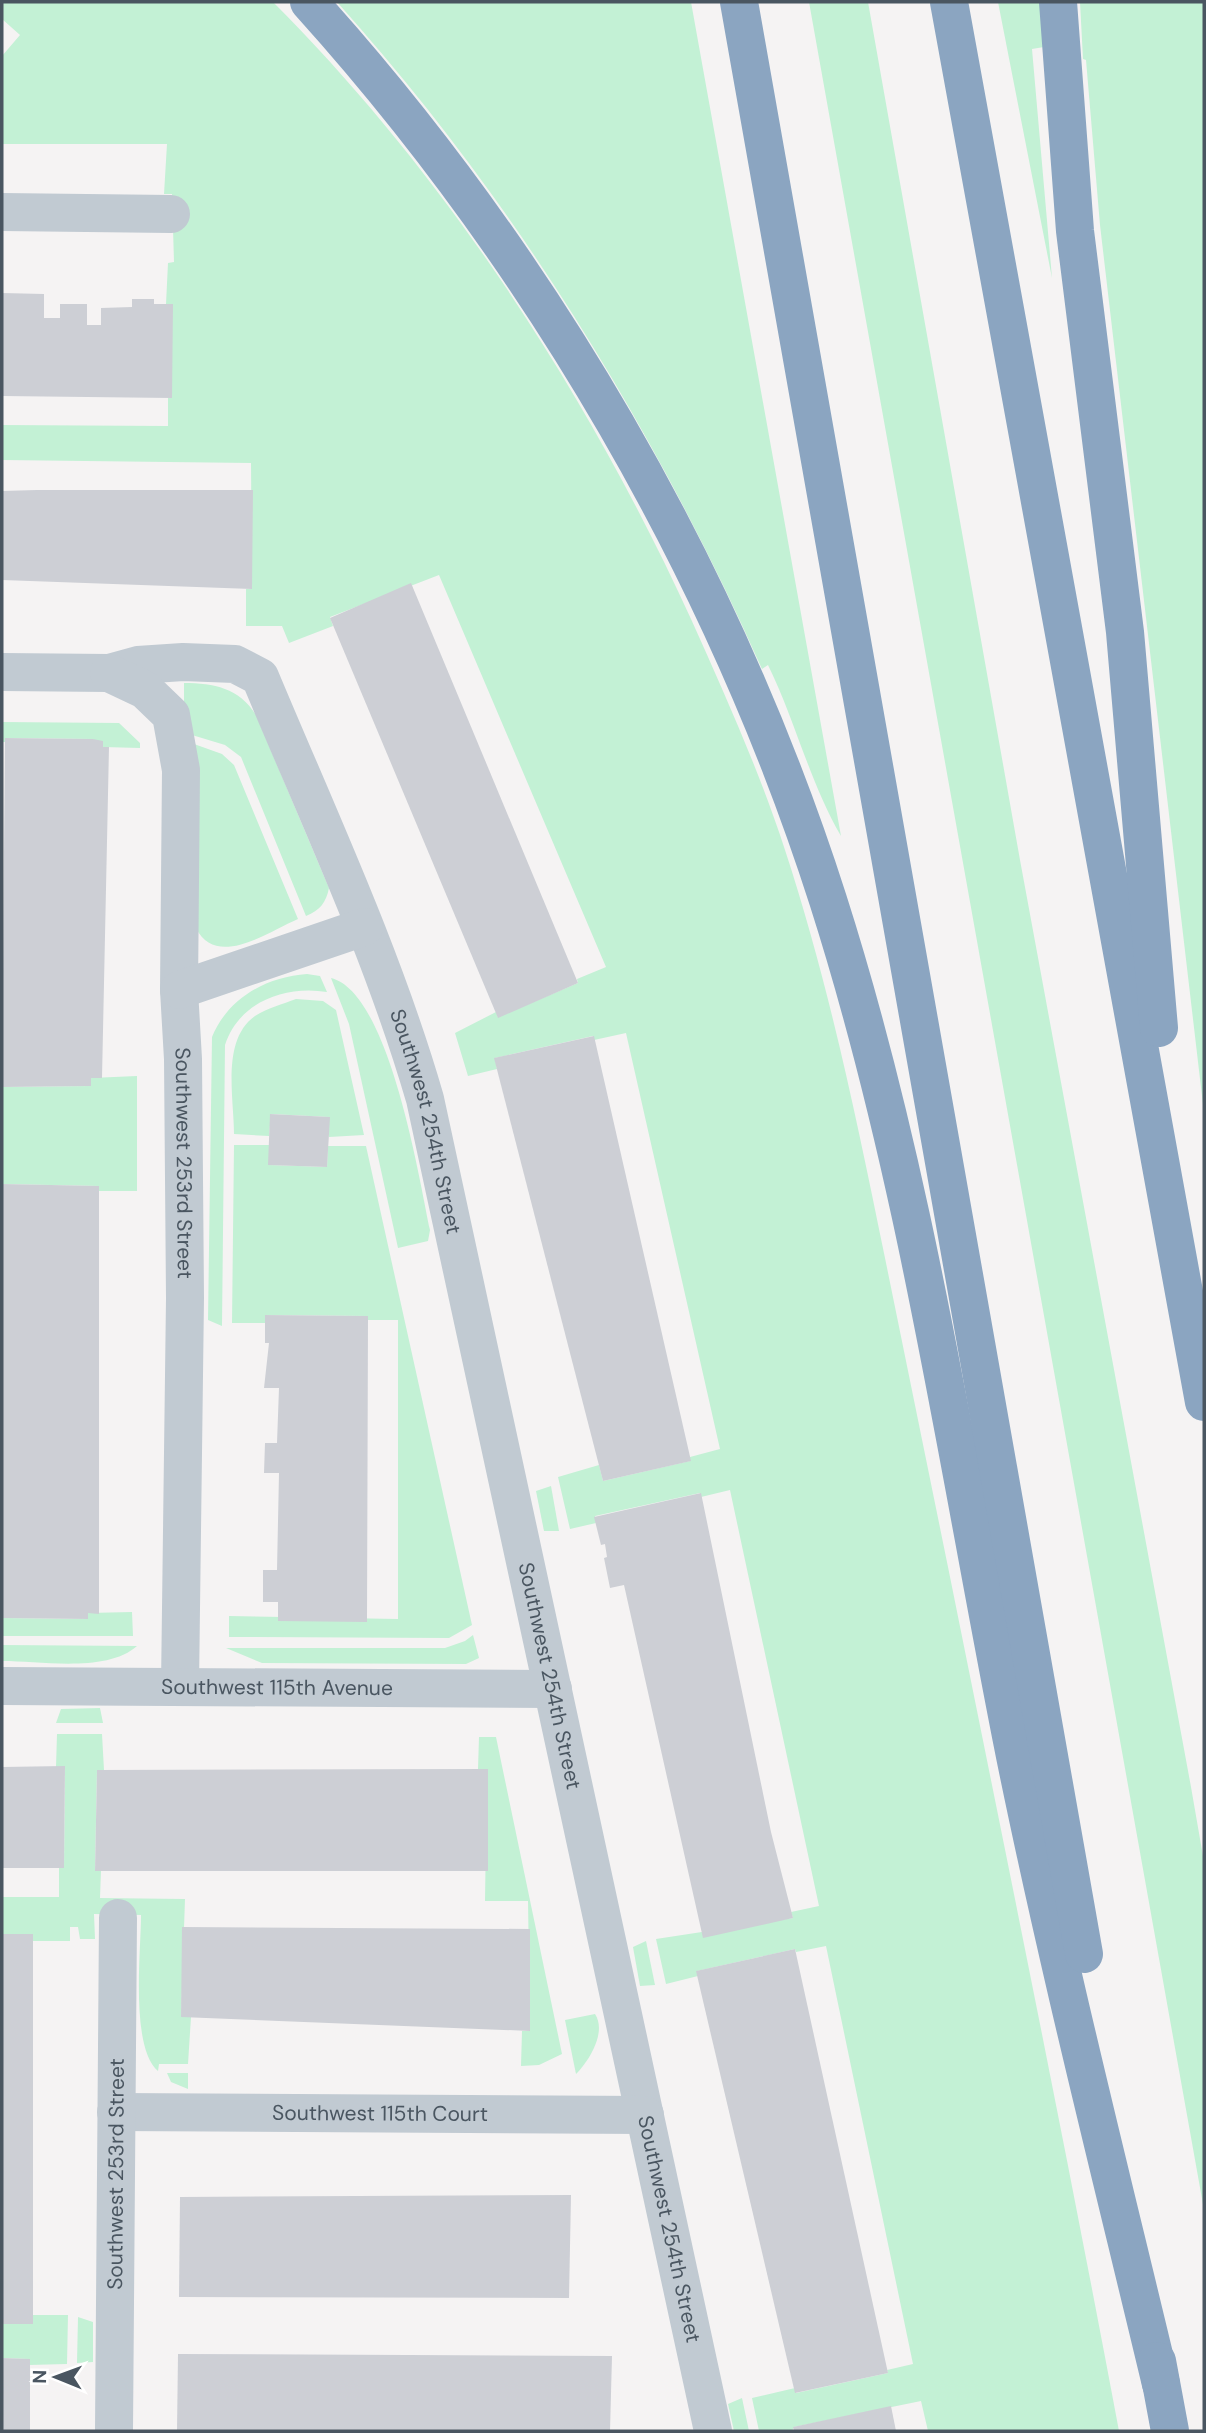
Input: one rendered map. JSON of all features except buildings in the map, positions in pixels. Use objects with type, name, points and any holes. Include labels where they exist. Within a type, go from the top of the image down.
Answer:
[{"type":"highway","points":[[309,2],[355,52],[487,221],[566,340],[631,451],[674,535],[746,686],[799,818],[850,976],[899,1170],[1016,1762],[1081,2053],[1161,2384]]},
{"type":"highway","points":[[739,2],[1170,2431]]},
{"type":"highway","points":[[950,2],[1204,1402]]},
{"type":"highway","points":[[1058,2],[1075,231],[1125,632],[1179,1260]]},
{"type":"street","points":[[2,212],[171,214]]},
{"type":"street","name":"Southwest 254th Street","points":[[109,673],[138,665],[183,662],[234,664],[260,677],[404,1026],[425,1099],[713,2431]]},
{"type":"street","points":[[2,672],[109,673]]},
{"type":"street","name":"Southwest 253rd Street","points":[[109,673],[145,690],[171,715],[182,787],[179,990],[183,1059],[185,1298],[180,1686]]},
{"type":"street","points":[[179,990],[364,927]]},
{"type":"street","name":"Southwest 115th Avenue","points":[[2,1686],[553,1689]]},
{"type":"street","name":"Southwest 253rd Street","points":[[114,2431],[118,1918]]},
{"type":"street","name":"Southwest 115th Court","points":[[116,2112],[645,2115]]},
{"type":"green space","points":[[2,2],[273,2],[337,69],[397,140],[455,215],[509,292],[607,453],[691,619],[741,733],[775,820],[801,900],[841,1053],[992,1783],[1119,2431],[928,2431],[921,2401],[794,2427],[792,2431],[759,2431],[752,2398],[795,2388],[796,2393],[888,2373],[887,2370],[913,2364],[826,1946],[796,1952],[795,1949],[697,1971],[698,1976],[666,1984],[656,1939],[793,1918],[791,1912],[819,1906],[730,1490],[701,1497],[700,1493],[595,1516],[596,1523],[570,1529],[558,1477],[599,1465],[603,1481],[690,1461],[690,1457],[720,1449],[626,1033],[594,1040],[593,1036],[495,1058],[497,1069],[468,1076],[455,1033],[496,1012],[498,1017],[578,983],[577,979],[606,967],[439,575],[330,617],[333,626],[289,643],[282,626],[246,626],[246,589],[252,589],[251,463],[2,460],[2,425],[168,426],[168,398],[172,398],[166,304],[168,263],[174,262],[172,194],[164,194],[167,144],[2,144],[2,56],[20,35],[2,19]]},
{"type":"green space","points":[[337,2],[691,2],[841,836],[820,795],[768,665],[762,669],[675,491],[576,319],[463,156],[402,78]]},
{"type":"green space","points":[[809,2],[868,2],[1020,860],[1191,1787],[1204,1862],[1204,2210]]},
{"type":"green space","points":[[998,2],[1042,2],[1044,47],[1032,49],[1052,278]]},
{"type":"green space","points":[[1080,2],[1204,2],[1204,1113],[1100,225],[1086,60],[1083,59]]},
{"type":"green space","points":[[184,683],[206,684],[234,693],[256,715],[329,888],[322,905],[311,914],[306,916],[241,757],[225,745],[192,735],[184,716]]},
{"type":"green space","points":[[2,722],[119,723],[140,743],[140,748],[103,747],[93,739],[6,738],[5,742],[2,742]]},
{"type":"green space","points":[[194,744],[222,754],[234,765],[298,919],[258,938],[229,947],[216,946],[205,940],[196,928]]},
{"type":"green space","points":[[307,974],[320,976],[327,992],[295,991],[280,994],[252,1007],[232,1030],[225,1045],[222,1326],[208,1320],[212,1037],[228,1011],[250,992],[277,980]]},
{"type":"green space","points":[[331,978],[351,991],[369,1016],[385,1050],[398,1089],[418,1170],[430,1230],[428,1241],[398,1248],[349,1024]]},
{"type":"green space","points":[[296,999],[323,1001],[336,1010],[364,1135],[329,1137],[329,1117],[271,1114],[269,1136],[234,1134],[232,1070],[237,1040],[244,1026],[255,1016]]},
{"type":"green space","points":[[137,1076],[137,1191],[99,1191],[99,1186],[3,1184],[2,1189],[2,1087],[91,1086],[91,1078]]},
{"type":"green space","points":[[234,1145],[269,1145],[269,1165],[327,1167],[328,1146],[366,1146],[472,1625],[449,1638],[229,1637],[229,1616],[398,1619],[398,1320],[368,1320],[367,1316],[266,1315],[265,1323],[232,1323]]},
{"type":"green space","points":[[551,1486],[559,1531],[544,1531],[536,1491]]},
{"type":"green space","points":[[132,1612],[133,1636],[2,1636],[2,1618],[88,1619],[88,1613]]},
{"type":"green space","points":[[473,1635],[479,1658],[466,1664],[262,1663],[226,1648],[445,1648]]},
{"type":"green space","points":[[2,1645],[137,1646],[109,1660],[73,1664],[2,1661]]},
{"type":"green space","points":[[100,1708],[103,1723],[56,1723],[61,1709]]},
{"type":"green space","points":[[57,1734],[102,1734],[104,1770],[97,1770],[95,1870],[101,1870],[100,1898],[185,1899],[181,2016],[191,2017],[188,2064],[159,2064],[158,2071],[149,2059],[140,2021],[141,1915],[94,1914],[95,1939],[80,1939],[78,1927],[70,1927],[70,1941],[33,1941],[32,1934],[2,1934],[2,1897],[59,1897],[59,1868],[64,1867],[65,1767],[56,1767]]},
{"type":"green space","points":[[479,1737],[496,1737],[562,2054],[539,2065],[521,2066],[522,2031],[530,2031],[528,1901],[485,1901],[487,1769],[478,1769]]},
{"type":"green space","points":[[646,1941],[655,1985],[640,1986],[633,1947]]},
{"type":"green space","points":[[595,2014],[598,2037],[591,2054],[576,2074],[565,2020]]},
{"type":"green space","points":[[167,2073],[188,2073],[188,2089],[171,2082]]},
{"type":"green space","points":[[32,2315],[68,2315],[67,2364],[29,2365],[29,2359],[2,2358],[2,2324],[33,2324]]},
{"type":"green space","points":[[78,2317],[93,2322],[93,2362],[77,2363]]},
{"type":"green space","points":[[742,2398],[749,2431],[734,2431],[728,2404]]}]
